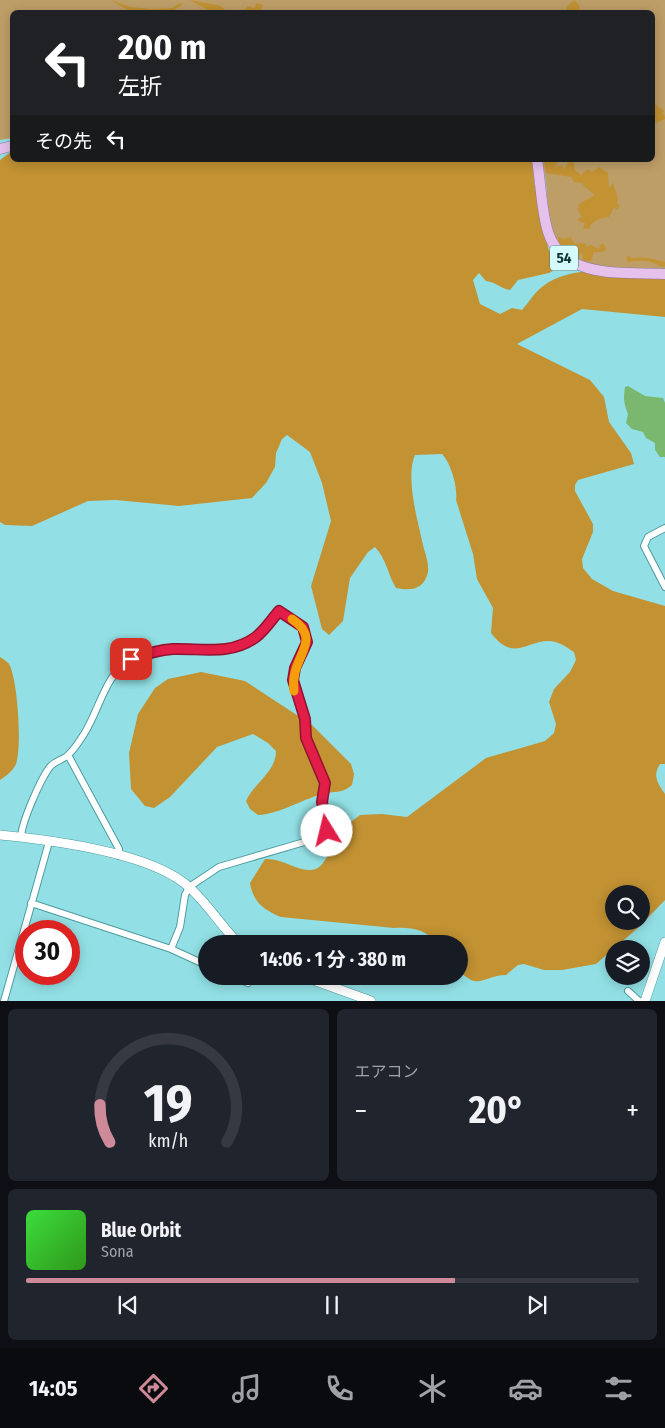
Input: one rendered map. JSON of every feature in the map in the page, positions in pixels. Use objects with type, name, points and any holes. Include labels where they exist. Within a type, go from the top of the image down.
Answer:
[{"type":"main road","name":"54","points":[[537,162],[548,233],[555,249],[566,259],[580,266],[603,270],[665,274]]},
{"type":"street","points":[[665,528],[648,537],[644,546],[665,587]]},
{"type":"street","points":[[21,837],[23,822],[50,766],[68,756],[84,734],[114,673],[131,659],[158,651],[185,649],[211,652],[240,645],[256,637],[279,611],[303,627],[307,642],[295,668],[293,680],[305,719],[306,738],[325,783],[322,802],[327,831],[318,838],[219,867],[189,887],[185,895],[180,927],[171,949]]},
{"type":"street","points":[[68,756],[119,849],[119,856]]},
{"type":"street","points":[[0,835],[21,837],[119,856],[144,862],[169,872],[189,887],[231,935]]},
{"type":"street","points":[[4,1000],[49,842]]},
{"type":"street","points":[[31,903],[171,949],[198,961]]},
{"type":"street","points":[[645,1000],[662,962],[665,942]]},
{"type":"street","points":[[328,985],[371,1000]]},
{"type":"street","points":[[628,991],[639,1000]]},
{"type":"shaded area","points":[[0,0],[665,0],[665,269],[595,265],[581,262],[561,249],[555,239],[550,221],[545,175],[542,162],[655,162],[655,10],[10,10],[10,138],[0,140]]},
{"type":"shaded area","points":[[111,0],[130,7],[151,9],[172,8],[180,3],[182,5],[174,10],[127,10]]},
{"type":"shaded area","points":[[190,0],[221,6],[225,10],[208,10]]},
{"type":"shaded area","points":[[574,0],[579,5],[580,10],[566,10]]},
{"type":"shaded area","points":[[257,3],[263,5],[261,10],[244,10],[248,6],[254,8]]},
{"type":"shaded area","points":[[655,104],[664,111],[663,114],[665,116],[665,119],[656,123]]},
{"type":"shaded area","points":[[10,152],[10,162],[533,162],[534,182],[549,251],[559,263],[556,269],[549,273],[518,280],[510,290],[486,281],[479,273],[473,280],[480,304],[500,314],[512,308],[522,310],[546,284],[558,278],[588,271],[665,271],[665,317],[582,309],[517,344],[590,380],[604,397],[609,422],[631,453],[634,464],[578,480],[575,485],[575,491],[593,524],[593,532],[582,559],[583,568],[592,579],[613,591],[665,606],[665,764],[660,764],[656,776],[665,794],[665,900],[650,916],[650,885],[605,885],[605,930],[636,930],[624,940],[605,940],[605,956],[596,964],[562,970],[544,970],[524,964],[518,965],[506,975],[476,981],[468,978],[468,935],[428,935],[418,930],[406,928],[281,917],[260,904],[251,890],[250,883],[265,859],[277,860],[309,870],[320,867],[339,833],[360,815],[382,814],[407,817],[486,758],[545,741],[554,733],[556,724],[549,702],[554,689],[570,672],[576,660],[574,652],[550,641],[520,648],[507,647],[499,642],[491,633],[493,608],[477,579],[473,554],[456,500],[453,476],[442,454],[415,455],[412,464],[413,500],[428,565],[428,572],[423,583],[412,589],[396,588],[382,556],[375,547],[368,552],[350,578],[343,621],[329,635],[322,629],[311,586],[331,521],[322,483],[310,452],[287,435],[282,439],[276,453],[275,467],[266,483],[252,498],[179,506],[116,500],[88,501],[32,526],[5,525],[0,522],[0,160]]},
{"type":"shaded area","points":[[544,162],[557,162],[556,167],[562,165],[564,169],[569,162],[573,162],[575,170],[581,175],[588,169],[592,172],[599,167],[608,173],[609,188],[613,183],[618,199],[617,203],[620,206],[617,209],[614,208],[609,217],[594,222],[589,229],[583,228],[585,223],[580,222],[578,219],[582,217],[578,210],[579,204],[595,195],[582,183],[574,182],[571,177],[546,173]]},
{"type":"shaded area","points":[[559,237],[564,239],[570,237],[575,244],[585,243],[587,247],[591,245],[599,249],[601,244],[604,244],[606,249],[603,252],[594,252],[591,261],[584,261],[581,251],[578,259],[563,250],[557,241]]},
{"type":"shaded area","points":[[628,255],[631,258],[648,258],[665,262],[665,266],[661,267],[646,261],[629,262],[626,260]]},
{"type":"shaded area","points":[[628,386],[645,396],[663,398],[665,403],[665,457],[660,457],[655,450],[655,443],[646,438],[643,432],[632,429],[626,423],[628,414],[624,395],[625,387]]},
{"type":"shaded area","points":[[0,657],[8,663],[15,684],[19,743],[16,764],[0,780]]},
{"type":"shaded area","points":[[201,672],[245,681],[312,725],[351,764],[354,774],[352,785],[343,791],[318,795],[275,812],[258,815],[250,809],[246,801],[269,771],[276,751],[268,743],[253,734],[217,747],[170,797],[154,808],[145,806],[131,789],[129,753],[138,714],[155,688],[168,679]]},
{"type":"slow traffic","points":[[292,619],[303,627],[307,636],[305,648],[295,668],[294,691]]},
{"type":"route","points":[[131,659],[158,651],[173,649],[211,652],[240,645],[256,637],[279,611],[303,627],[307,636],[307,642],[295,668],[294,691],[305,719],[308,744],[321,770],[325,783],[322,802],[327,831]]}]
